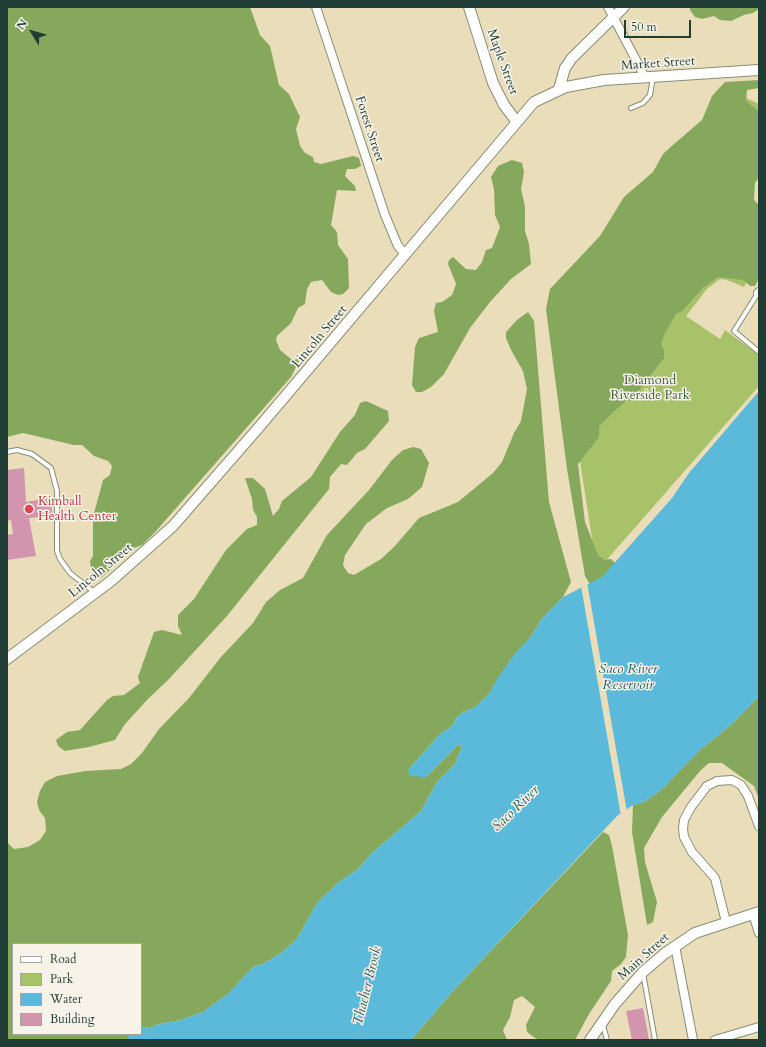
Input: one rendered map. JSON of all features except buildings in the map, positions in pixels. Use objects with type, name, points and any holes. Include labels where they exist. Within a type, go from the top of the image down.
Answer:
[{"type":"street","name":"Forest Street","points":[[316,7],[386,215],[398,246],[406,255]]},
{"type":"street","name":"Maple Street","points":[[469,7],[493,83],[504,105],[517,122]]},
{"type":"street","points":[[608,7],[613,18],[649,77]]},
{"type":"street","points":[[559,89],[563,73],[568,63],[624,7]]},
{"type":"street","name":"Market Street","points":[[559,89],[598,81],[759,70]]},
{"type":"street","name":"Lincoln Street","points":[[8,657],[94,593],[158,540],[200,496],[406,255],[534,102],[559,89]]},
{"type":"street","points":[[726,922],[715,878],[696,856],[684,837],[684,820],[695,801],[707,786],[717,781],[728,780],[735,781],[743,788],[750,800],[759,826]]},
{"type":"street","points":[[756,913],[759,933]]},
{"type":"street","name":"Main Street","points":[[590,1040],[615,1004],[643,972],[675,946],[695,933],[756,913]]},
{"type":"street","points":[[675,946],[693,1040]]},
{"type":"street","points":[[715,1040],[759,1027]]},
{"type":"lane","points":[[631,108],[643,103],[650,95],[649,77]]},
{"type":"lane","points":[[759,292],[734,331],[759,352]]},
{"type":"lane","points":[[7,452],[17,450],[32,454],[51,468],[57,491],[57,551],[60,559],[70,573],[94,593]]},
{"type":"lane","points":[[643,972],[655,1040]]},
{"type":"lane","points":[[602,1022],[607,1040]]},
{"type":"green space","points":[[7,7],[250,7],[260,35],[270,46],[279,85],[289,94],[300,117],[296,129],[300,146],[305,153],[313,157],[314,162],[321,164],[353,156],[359,158],[361,166],[355,169],[347,169],[345,176],[355,186],[356,191],[337,190],[331,225],[337,232],[338,245],[348,259],[349,288],[343,294],[338,295],[331,292],[322,280],[311,282],[307,289],[305,304],[298,308],[291,323],[277,336],[276,340],[280,350],[291,359],[300,359],[291,377],[156,531],[142,545],[118,554],[111,569],[102,577],[97,578],[91,568],[90,561],[93,556],[93,517],[103,480],[110,475],[112,466],[108,461],[94,456],[82,445],[74,445],[23,433],[7,437]]},
{"type":"green space","points":[[690,7],[759,7],[759,9],[753,13],[731,21],[720,20],[714,16],[702,19],[695,17],[690,10]]},
{"type":"green space","name":"Diamond Riverside Park","points":[[759,80],[759,88],[747,90],[746,101],[759,112],[759,177],[755,183],[754,200],[759,205],[759,278],[755,286],[750,286],[743,280],[718,277],[704,287],[682,311],[676,314],[664,335],[661,344],[664,350],[664,358],[639,390],[599,426],[599,437],[578,464],[585,522],[598,555],[604,560],[611,559],[617,565],[592,588],[585,576],[567,469],[546,309],[550,289],[600,236],[624,197],[653,172],[663,154],[702,120],[712,96],[725,82]]},
{"type":"green space","name":"Diamond Riverside Park","points":[[733,92],[759,104],[759,172],[743,198],[759,260],[744,287],[727,280],[720,279],[707,289],[686,316],[720,339],[725,330],[759,355],[759,386],[597,571],[575,429]]},
{"type":"green space","points":[[512,160],[522,163],[524,172],[521,189],[525,207],[525,231],[529,244],[531,264],[511,279],[490,302],[470,328],[444,374],[431,387],[422,392],[416,392],[412,385],[415,347],[419,338],[438,332],[434,311],[436,303],[442,302],[452,295],[456,284],[448,264],[449,260],[453,257],[466,269],[476,270],[482,262],[486,250],[492,248],[500,227],[495,215],[494,189],[491,177],[498,166]]},
{"type":"green space","points":[[528,312],[534,321],[549,502],[571,582],[563,597],[541,620],[531,637],[509,662],[489,694],[474,708],[463,712],[457,717],[452,726],[439,735],[408,770],[426,777],[459,744],[462,746],[455,764],[437,782],[421,811],[372,853],[358,869],[339,882],[318,902],[296,940],[281,953],[263,964],[253,967],[228,994],[203,1012],[181,1020],[159,1024],[150,1028],[142,1027],[142,943],[12,943],[12,1035],[128,1035],[131,1040],[7,1040],[7,842],[14,849],[28,847],[40,840],[46,831],[45,818],[39,810],[37,802],[40,791],[45,782],[57,776],[85,771],[121,769],[131,764],[142,753],[159,729],[189,698],[221,657],[253,623],[266,602],[280,590],[303,578],[327,535],[369,490],[392,460],[403,450],[413,447],[421,449],[429,463],[422,487],[408,499],[387,508],[366,524],[345,555],[343,565],[348,573],[354,575],[381,559],[394,547],[419,518],[458,502],[493,473],[502,462],[514,433],[521,421],[527,389],[523,371],[506,338],[506,332],[517,320]]},
{"type":"green space","points":[[366,401],[388,411],[389,421],[365,449],[357,453],[347,465],[341,464],[330,477],[329,489],[227,616],[125,724],[115,740],[89,747],[65,751],[58,746],[56,740],[67,732],[80,730],[107,700],[113,696],[124,695],[140,683],[138,677],[154,632],[162,630],[182,635],[178,626],[178,615],[194,599],[226,550],[247,529],[257,525],[257,517],[253,510],[252,499],[245,478],[253,478],[265,489],[273,516],[279,509],[282,501],[311,477],[340,432],[355,415],[360,403]]},
{"type":"green space","points":[[759,696],[759,799],[754,786],[722,763],[709,763],[700,771],[662,817],[644,848],[645,862],[657,902],[653,922],[647,925],[632,832],[633,805],[644,802],[661,790],[700,750],[733,723]]},
{"type":"green space","points":[[603,832],[609,835],[612,846],[628,935],[626,957],[621,964],[612,971],[611,981],[589,1014],[575,1040],[540,1040],[527,1032],[526,1025],[535,1007],[522,996],[514,1000],[510,1017],[503,1030],[507,1040],[411,1040],[452,992]]},
{"type":"water","name":"Saco River Reservoir","points":[[759,391],[759,696],[733,723],[700,750],[661,790],[644,802],[633,805],[617,816],[452,992],[411,1040],[131,1040],[128,1038],[127,1035],[142,1035],[142,1027],[150,1028],[159,1024],[181,1020],[203,1012],[228,994],[253,967],[263,964],[281,953],[296,940],[318,902],[339,882],[358,869],[372,853],[421,811],[437,782],[455,764],[462,746],[459,744],[426,777],[410,776],[408,770],[439,735],[452,726],[457,717],[463,712],[474,708],[489,694],[497,679],[516,652],[531,637],[541,620],[563,597],[602,577],[672,498],[689,473]]},
{"type":"pier","points":[[587,582],[627,812],[621,816],[581,586]]},
{"type":"place","name":"Kimball Health Center","points":[[29,509]]},
{"type":"water label","name":"Saco River","points":[[516,809]]},
{"type":"water label","name":"Thacher Brook","points":[[368,986]]}]
